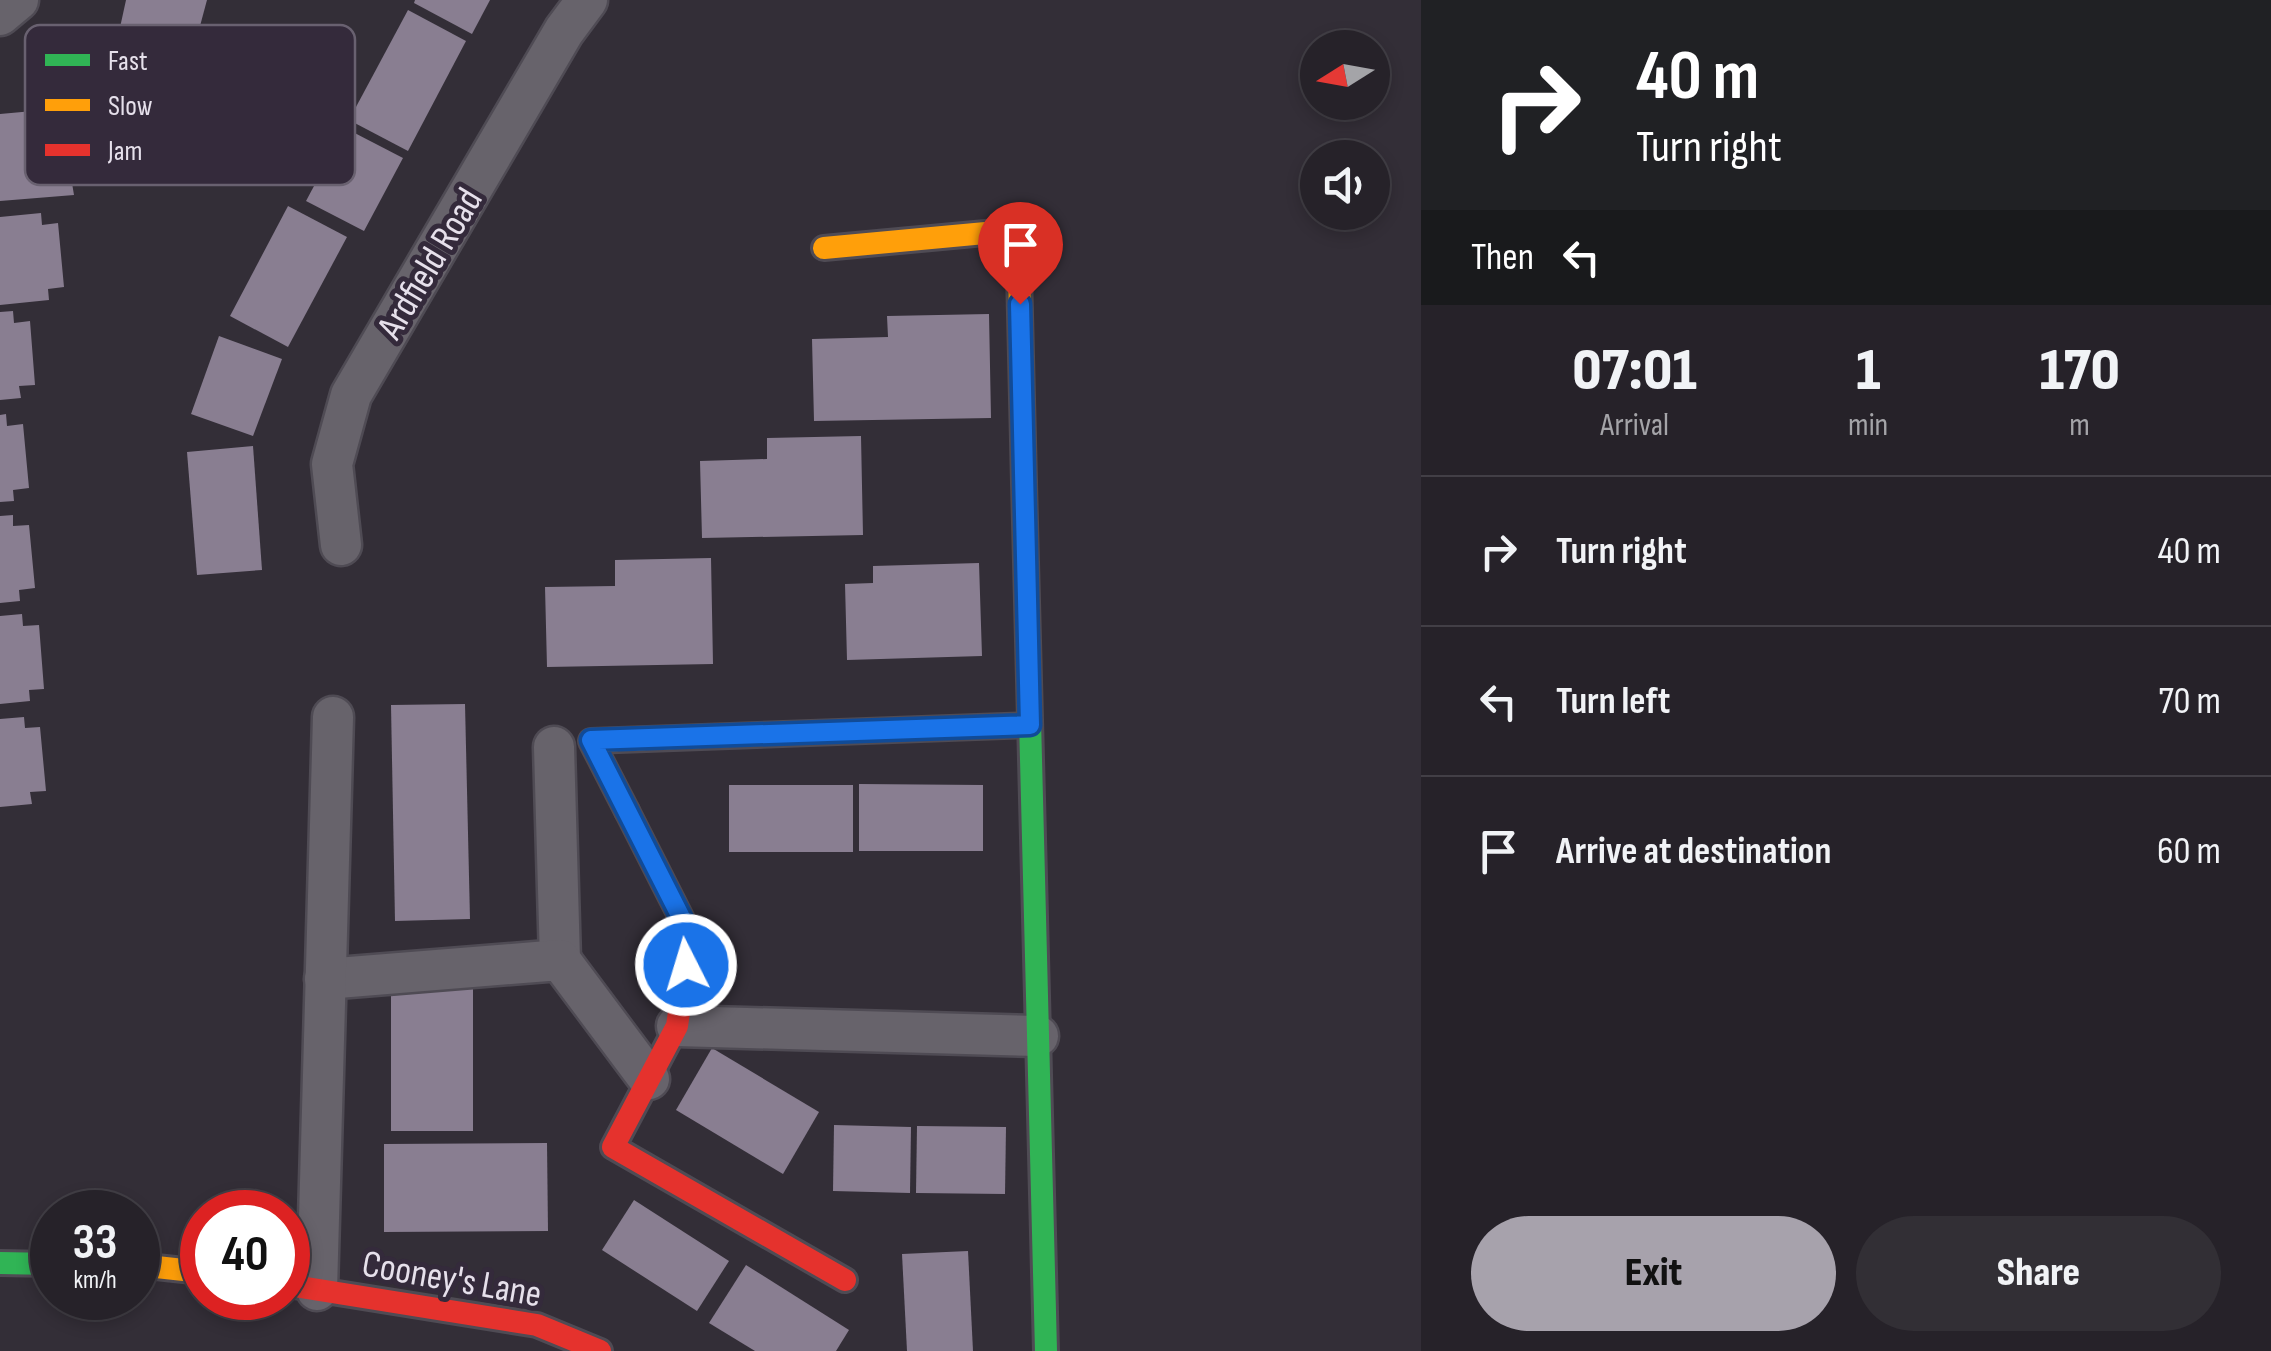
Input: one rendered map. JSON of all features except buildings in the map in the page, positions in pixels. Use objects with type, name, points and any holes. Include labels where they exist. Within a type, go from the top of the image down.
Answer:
[{"type":"street","points":[[0,15],[18,0]]},
{"type":"street","name":"Ardfield Road","points":[[342,545],[332,464],[351,396],[564,32],[587,0]]},
{"type":"street","points":[[824,248],[1018,230],[1046,1351]]},
{"type":"street","points":[[309,1190],[325,979],[332,717]]},
{"type":"street","points":[[845,1280],[612,1147],[678,1026],[690,935],[591,740],[1030,725]]},
{"type":"street","points":[[554,747],[560,960],[649,1079]]},
{"type":"street","points":[[325,979],[560,960]]},
{"type":"street","points":[[678,1026],[1038,1036]]},
{"type":"street","points":[[0,1263],[30,1264]]},
{"type":"street","name":"Cooney's Lane","points":[[310,1289],[537,1325],[600,1351]]},
{"type":"traffic: fast","points":[[1024,483],[1046,1351]]},
{"type":"traffic: fast","points":[[0,1263],[30,1264]]},
{"type":"traffic: slow","points":[[824,248],[1018,230],[1024,483]]},
{"type":"traffic: slow","points":[[627,811],[591,741],[1030,725]]},
{"type":"traffic: slow","points":[[160,1267],[180,1270]]},
{"type":"traffic: jam","points":[[627,811],[690,935],[677,1026],[613,1147],[845,1280]]},
{"type":"traffic: jam","points":[[310,1289],[537,1325],[600,1351]]},
{"type":"route","points":[[686,965],[690,935],[591,740],[1030,725],[1020,304]]}]
